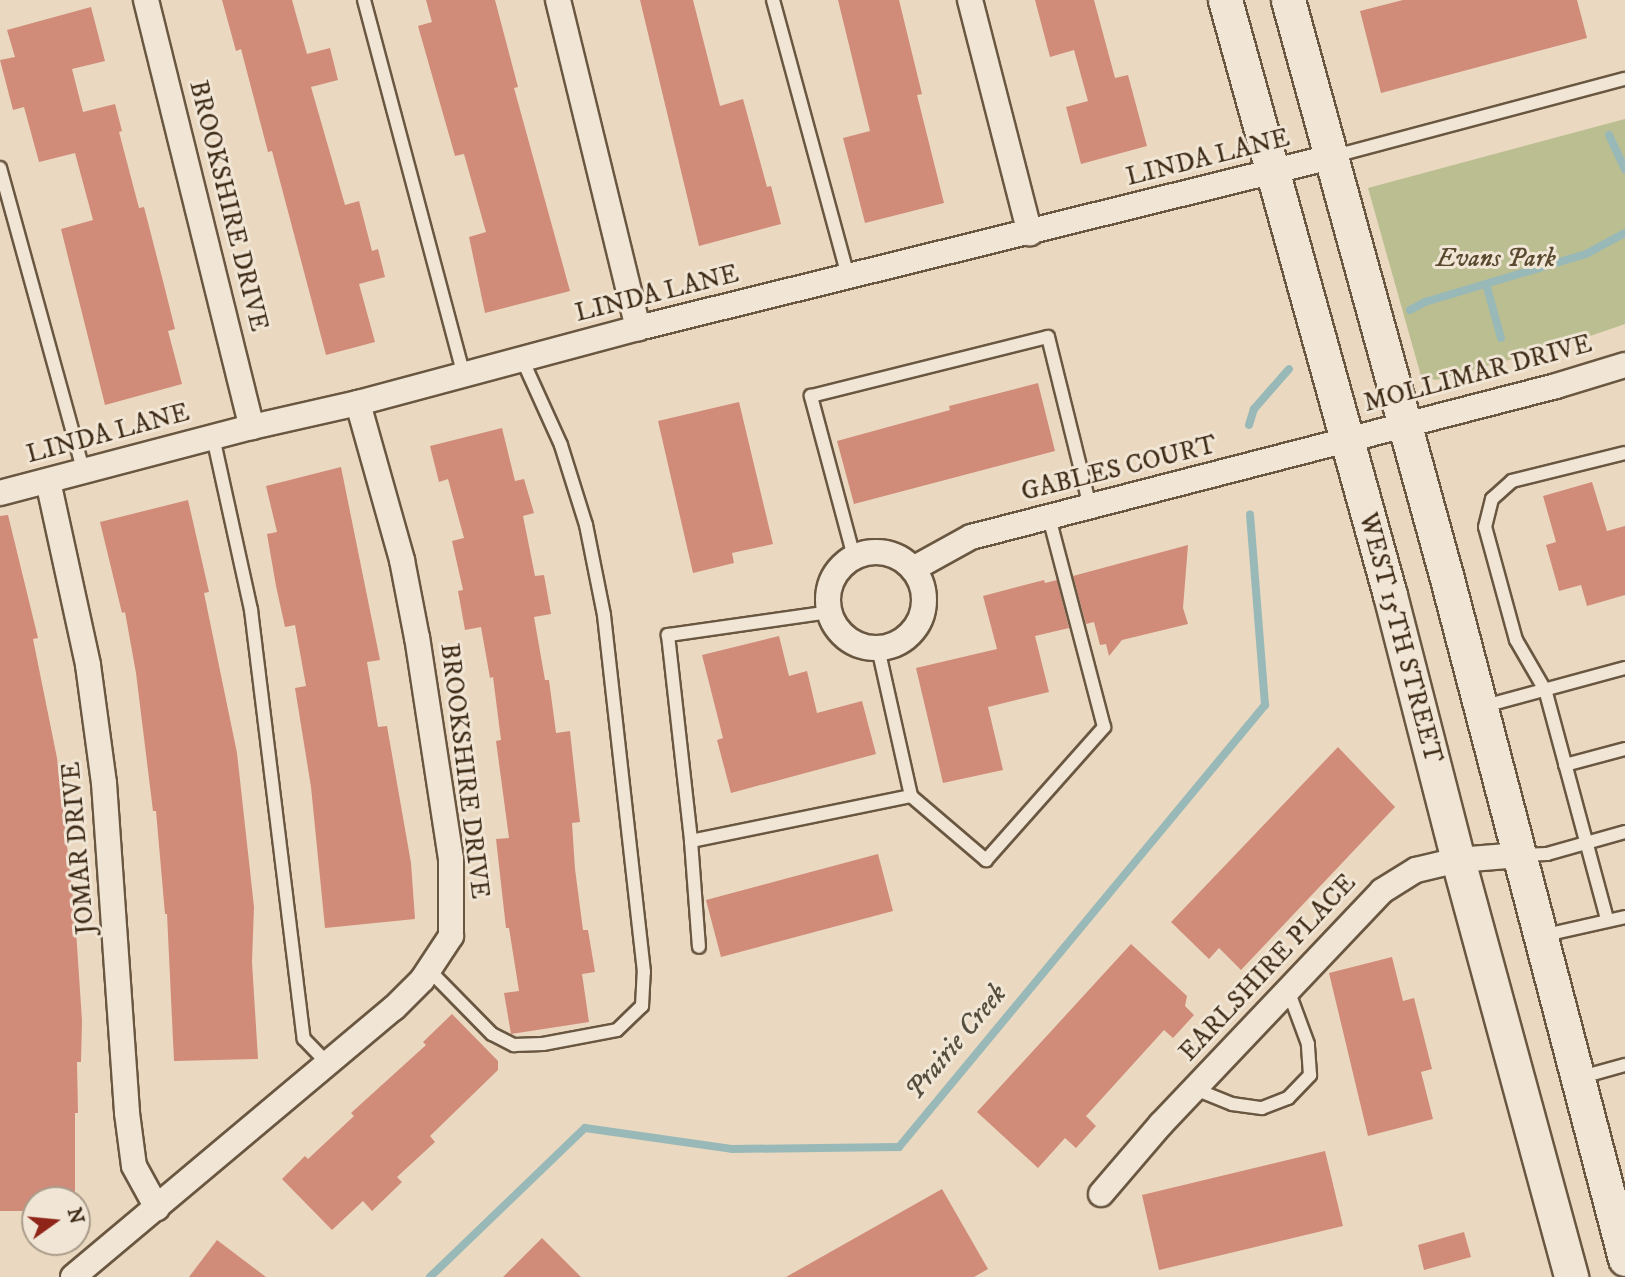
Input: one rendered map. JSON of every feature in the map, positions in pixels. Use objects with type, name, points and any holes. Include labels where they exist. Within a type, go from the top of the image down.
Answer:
[{"type":"main road","name":"WEST 15TH STREET","points":[[1225,0],[1347,440],[1571,1277]]},
{"type":"main road","points":[[1288,0],[1481,707],[1625,1259]]},
{"type":"street","name":"BROOKSHIRE DRIVE","points":[[146,0],[252,427]]},
{"type":"street","points":[[558,0],[638,328]]},
{"type":"street","points":[[970,0],[1031,233]]},
{"type":"street","name":"LINDA LANE","points":[[0,493],[212,437],[358,403],[638,328],[1331,157]]},
{"type":"street","name":"MOLLIMAR DRIVE","points":[[1347,440],[1625,365]]},
{"type":"street","name":"BROOKSHIRE DRIVE","points":[[73,1277],[394,1008],[429,970],[451,936],[451,859],[402,560],[358,403]]},
{"type":"street","name":"GABLES COURT","points":[[913,569],[971,537],[1347,440]]},
{"type":"street","name":"JOMAR DRIVE","points":[[48,481],[88,665],[104,783],[127,1113],[134,1166],[156,1208]]},
{"type":"street","points":[[869,552],[885,552],[900,558],[913,569],[924,597],[916,626],[899,642],[878,648],[862,646],[847,638],[836,627],[828,596],[832,580],[841,567],[854,557],[869,552]]},
{"type":"street","name":"EARLSHIRE PLACE","points":[[1101,1194],[1382,891],[1416,870],[1458,860],[1520,855]]},
{"type":"lane","points":[[364,0],[464,375]]},
{"type":"lane","points":[[773,0],[848,277]]},
{"type":"lane","points":[[1331,157],[1625,79]]},
{"type":"lane","points":[[0,168],[84,472]]},
{"type":"lane","points":[[854,557],[811,396],[1048,337],[1090,507]]},
{"type":"lane","points":[[429,970],[492,1034],[514,1045],[543,1044],[617,1030],[642,1006],[645,971],[604,615],[586,525],[561,445],[522,359]]},
{"type":"lane","points":[[212,437],[251,610],[304,1039],[328,1063]]},
{"type":"lane","points":[[1607,919],[1545,690],[1516,640],[1485,527],[1492,499],[1512,481],[1625,453]]},
{"type":"lane","points":[[878,648],[911,796],[985,860],[1104,727],[1049,517]]},
{"type":"lane","points":[[699,947],[691,841],[668,635],[830,612]]},
{"type":"lane","points":[[1481,707],[1625,668]]},
{"type":"lane","points":[[1565,765],[1625,749]]},
{"type":"lane","points":[[691,841],[911,796]]},
{"type":"lane","points":[[1520,855],[1547,854],[1625,832]]},
{"type":"lane","points":[[1541,936],[1625,917]]},
{"type":"lane","points":[[1195,1090],[1231,1104],[1262,1108],[1287,1098],[1303,1083],[1310,1074],[1308,1044],[1288,990]]},
{"type":"lane","points":[[1578,1078],[1625,1065]]},
{"type":"green space","name":"Evans Park","points":[[1625,119],[1625,324],[1570,343],[1436,380],[1421,376],[1368,188]]},
{"type":"building","points":[[222,0],[292,0],[307,54],[330,48],[338,80],[311,87],[345,205],[359,201],[372,251],[378,249],[385,277],[359,284],[375,342],[326,355],[272,151],[268,152],[241,49],[236,51]]},
{"type":"building","points":[[426,0],[495,0],[518,87],[514,88],[570,291],[485,313],[469,237],[486,232],[464,154],[455,156],[418,26],[432,22]]},
{"type":"building","points":[[640,0],[693,0],[720,106],[743,99],[767,187],[771,186],[781,224],[699,246]]},
{"type":"building","points":[[838,0],[899,0],[922,94],[917,95],[944,203],[865,223],[843,138],[870,131]]},
{"type":"building","points":[[1035,0],[1094,0],[1115,78],[1128,75],[1147,146],[1081,164],[1066,107],[1088,101],[1074,50],[1050,57]]},
{"type":"building","points":[[1403,0],[1577,0],[1587,38],[1381,93],[1360,11]]},
{"type":"building","points":[[91,7],[105,61],[72,69],[83,112],[115,104],[122,131],[119,132],[139,208],[144,207],[175,329],[168,331],[182,384],[105,405],[61,229],[93,220],[75,153],[39,162],[24,107],[13,110],[0,60],[15,57],[7,30]]},
{"type":"building","points":[[1038,383],[1055,451],[854,504],[837,441],[950,410],[949,406]]},
{"type":"building","points":[[739,402],[773,544],[732,553],[734,563],[693,573],[658,421]]},
{"type":"building","points":[[502,428],[515,481],[524,479],[534,513],[523,516],[535,576],[544,575],[551,614],[534,617],[545,680],[549,680],[556,733],[570,731],[580,822],[572,823],[575,869],[583,930],[588,930],[595,972],[582,974],[589,1022],[511,1034],[504,993],[519,991],[509,928],[506,928],[496,839],[509,838],[496,741],[501,740],[493,677],[490,678],[481,627],[465,630],[458,591],[463,590],[452,541],[464,538],[448,479],[439,482],[430,446]]},
{"type":"building","points":[[341,467],[380,660],[367,662],[378,727],[387,726],[411,863],[415,919],[325,928],[311,787],[295,688],[306,686],[295,625],[285,627],[276,586],[267,534],[277,532],[266,486]]},
{"type":"building","points":[[1592,482],[1607,531],[1625,526],[1625,595],[1587,606],[1581,585],[1559,591],[1546,545],[1556,542],[1543,496]]},
{"type":"building","points":[[188,500],[209,592],[204,593],[237,753],[254,907],[252,962],[258,1059],[174,1061],[167,914],[156,811],[153,811],[136,673],[125,612],[122,613],[100,522]]},
{"type":"building","points":[[8,515],[38,638],[33,639],[57,758],[75,915],[82,1021],[81,1062],[77,1062],[75,1186],[21,1186],[21,1211],[0,1211],[0,516]]},
{"type":"building","points":[[1188,545],[1183,608],[1188,624],[1122,640],[1109,656],[1106,644],[1100,645],[1094,622],[1086,624],[1073,576]]},
{"type":"building","points":[[1044,580],[1045,583],[1057,580],[1069,628],[1035,636],[1049,692],[988,707],[1003,770],[943,783],[916,668],[997,649],[983,596]]},
{"type":"building","points":[[779,636],[789,676],[807,671],[817,713],[862,701],[876,754],[731,793],[717,740],[723,738],[702,655]]},
{"type":"building","points":[[1338,747],[1395,807],[1241,970],[1219,948],[1209,959],[1171,922]]},
{"type":"building","points":[[878,854],[893,911],[721,957],[706,900]]},
{"type":"building","points":[[1131,944],[1187,996],[1185,1006],[1194,1015],[1173,1038],[1164,1030],[1086,1116],[1096,1126],[1076,1148],[1065,1138],[1038,1168],[977,1112]]},
{"type":"building","points":[[1392,957],[1403,1001],[1414,998],[1432,1069],[1421,1072],[1433,1119],[1368,1136],[1329,973]]},
{"type":"building","points":[[452,1014],[498,1061],[498,1070],[430,1136],[435,1142],[397,1177],[402,1182],[372,1211],[363,1201],[332,1230],[282,1179],[305,1156],[308,1159],[354,1116],[351,1113],[426,1045],[423,1042]]},
{"type":"building","points":[[1325,1151],[1343,1226],[1159,1270],[1142,1195]]},
{"type":"building","points":[[942,1189],[988,1269],[974,1277],[786,1277]]},
{"type":"building","points":[[1464,1232],[1471,1257],[1424,1270],[1418,1245]]},
{"type":"building","points":[[542,1238],[581,1277],[503,1277]]},
{"type":"building","points":[[217,1240],[266,1277],[189,1277]]},
{"type":"waterway","points":[[1609,135],[1625,169]]},
{"type":"waterway","name":"Prairie Creek","points":[[1410,310],[1425,302],[1586,254],[1625,233]]},
{"type":"waterway","points":[[1486,284],[1501,338]]},
{"type":"waterway","name":"Prairie Creek","points":[[1249,425],[1254,409],[1289,369]]},
{"type":"waterway","name":"Prairie Creek","points":[[430,1277],[585,1128],[732,1149],[899,1147],[1265,705],[1250,515]]}]
